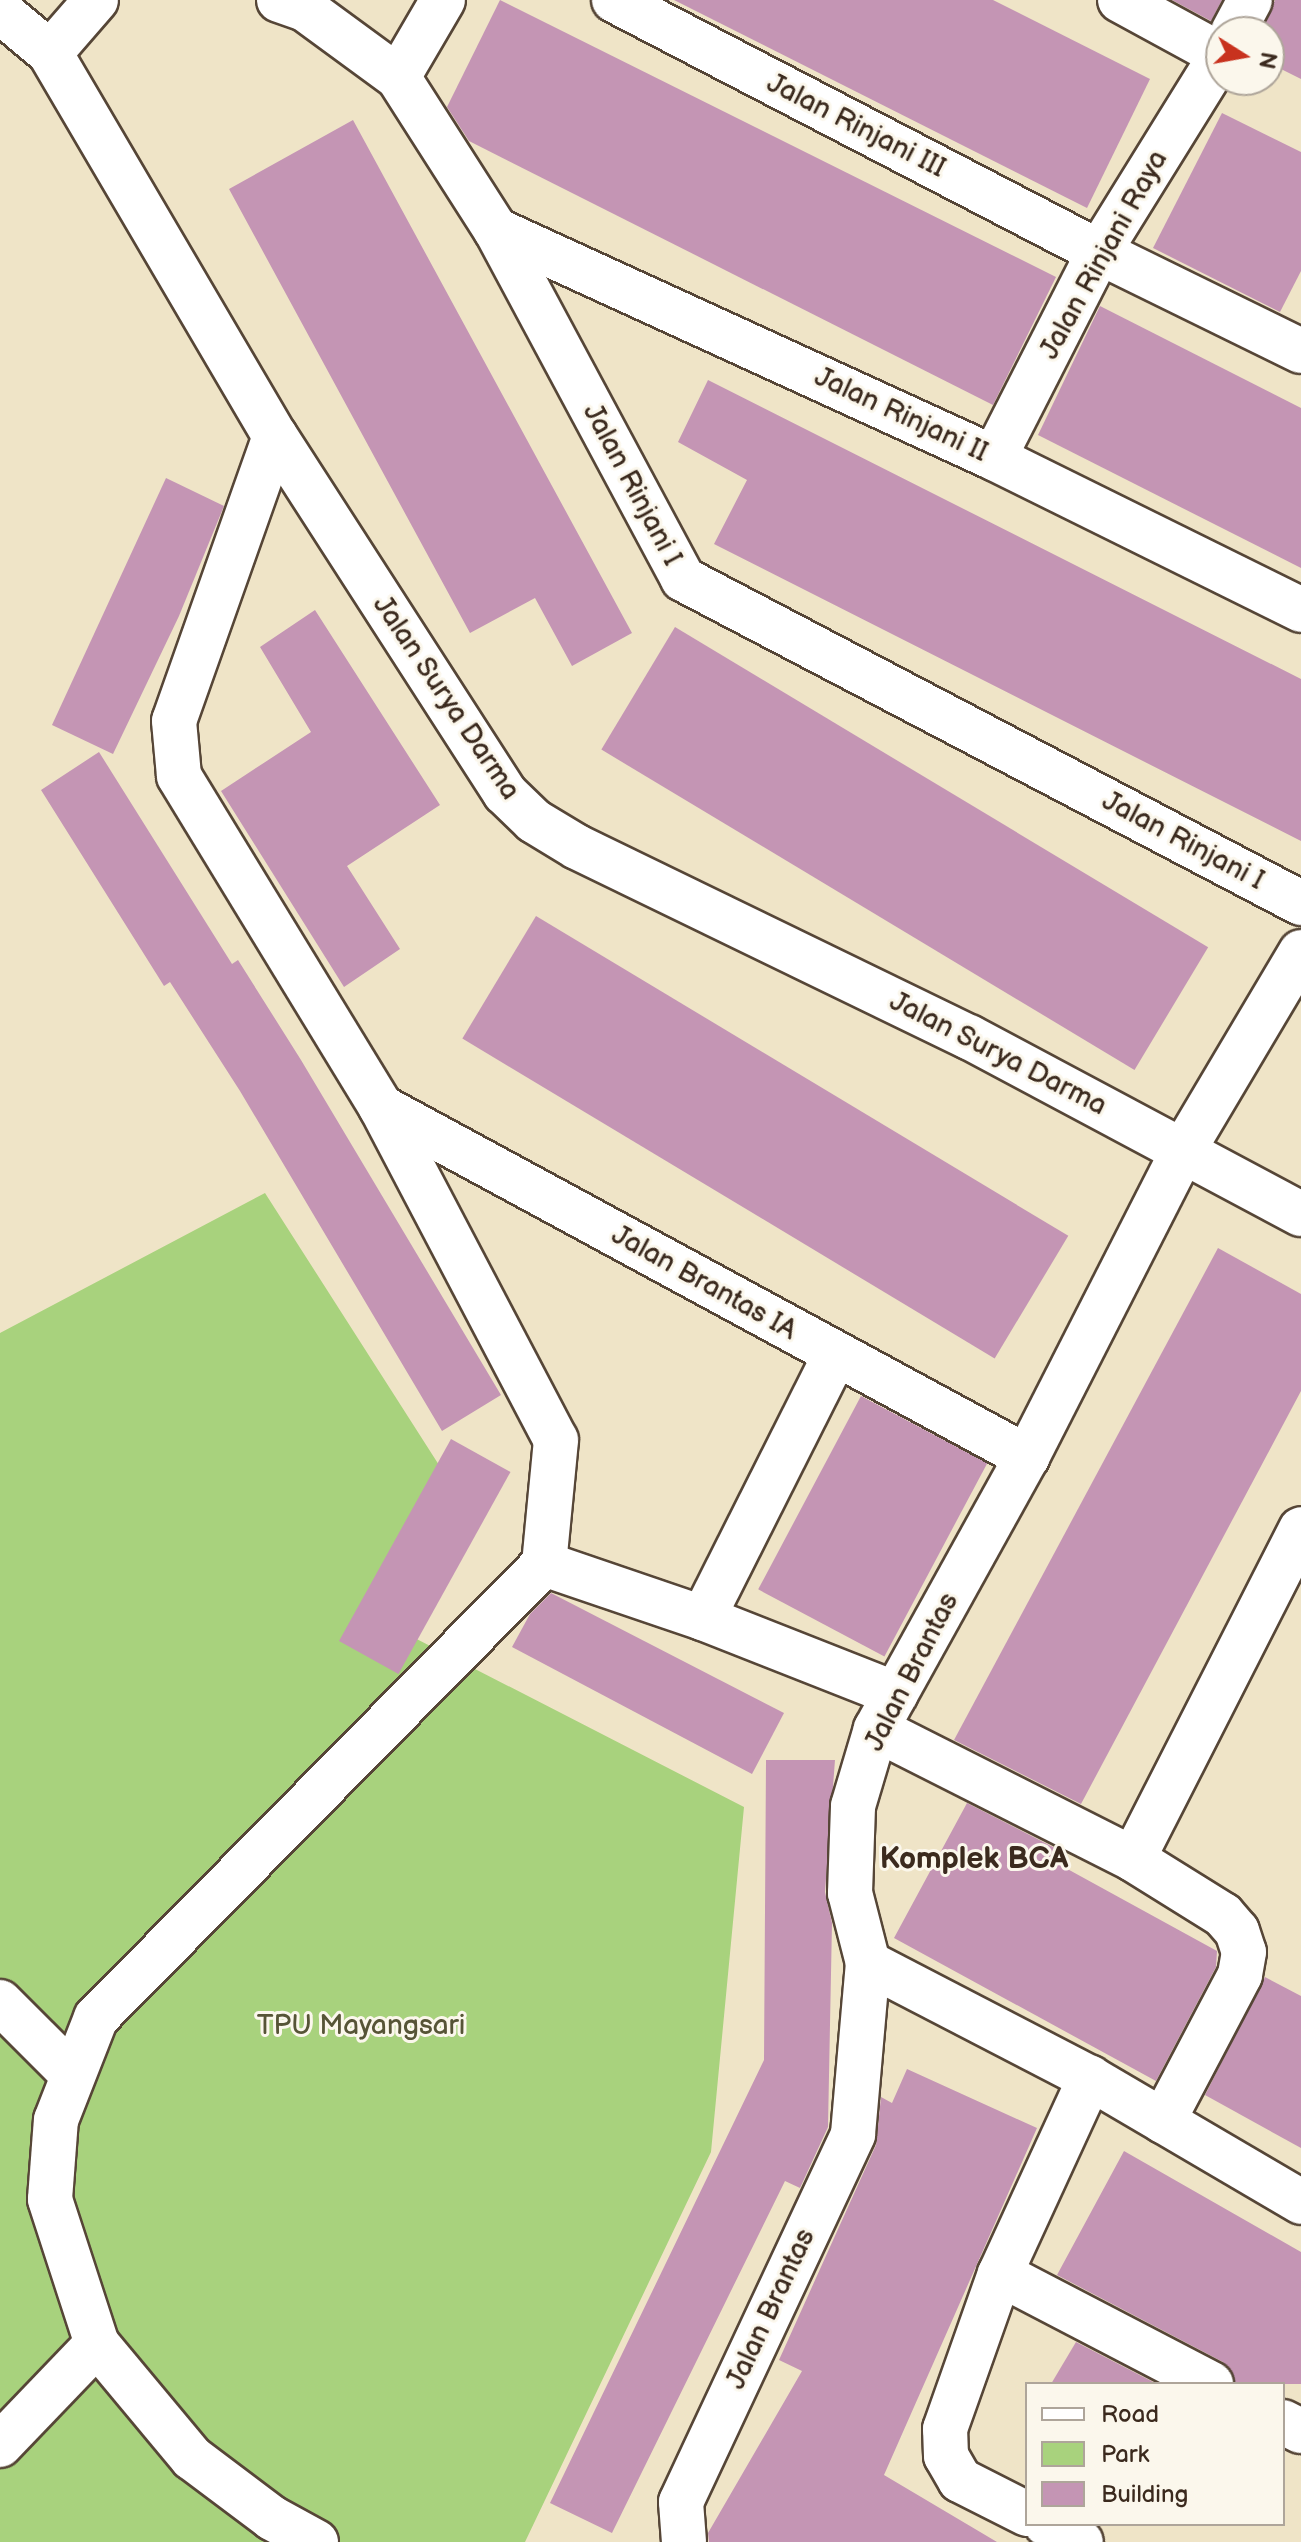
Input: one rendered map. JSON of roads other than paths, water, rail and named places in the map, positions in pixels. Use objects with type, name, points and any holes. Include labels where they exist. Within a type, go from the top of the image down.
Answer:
[{"type":"street","points":[[50,53],[96,0]]},
{"type":"street","points":[[398,77],[443,0]]},
{"type":"street","name":"Jalan Rinjani III","points":[[614,0],[1099,252],[1301,351]]},
{"type":"street","points":[[1120,0],[1205,46]]},
{"type":"street","name":"Jalan Rinjani I","points":[[298,3],[398,77],[496,230],[683,579],[1301,903]]},
{"type":"street","name":"Jalan Surya Darma","points":[[0,11],[50,53],[275,436],[505,793],[534,821],[577,847],[969,1037],[1301,1214]]},
{"type":"street","name":"Jalan Rinjani Raya","points":[[994,458],[1099,252],[1205,81]]},
{"type":"street","name":"Jalan Rinjani II","points":[[496,230],[994,458],[1301,610]]},
{"type":"street","points":[[275,436],[174,721],[179,776],[381,1107],[556,1440],[544,1564],[96,2018],[71,2073],[56,2120],[50,2199],[97,2344],[192,2458],[272,2518],[316,2542]]},
{"type":"street","points":[[1184,1149],[1301,952]]},
{"type":"street","name":"Jalan Brantas IA","points":[[381,1107],[1027,1457]]},
{"type":"street","name":"Jalan Brantas","points":[[684,2542],[681,2502],[853,2134],[868,1963],[850,1893],[853,1806],[886,1712],[1027,1457],[1184,1149]]},
{"type":"street","points":[[703,1618],[835,1355]]},
{"type":"street","points":[[1133,1859],[1301,1529]]},
{"type":"street","points":[[544,1564],[703,1618],[886,1712],[1223,1915],[1237,1931],[1244,1952],[1240,1975],[1163,2121]]},
{"type":"street","points":[[868,1963],[1090,2078],[1301,2202]]},
{"type":"street","points":[[0,2002],[71,2073]]},
{"type":"street","points":[[1025,2513],[960,2480],[946,2456],[945,2429],[1000,2274],[1090,2078]]},
{"type":"street","points":[[1000,2274],[1207,2382]]},
{"type":"street","points":[[0,2445],[97,2344]]},
{"type":"street","points":[[1050,2526],[1081,2542]]},
{"type":"district","name":"Komplek BCA","points":[[974,1859]]},
{"type":"park label","name":"TPU Mayangsari","points":[[361,2026]]}]
